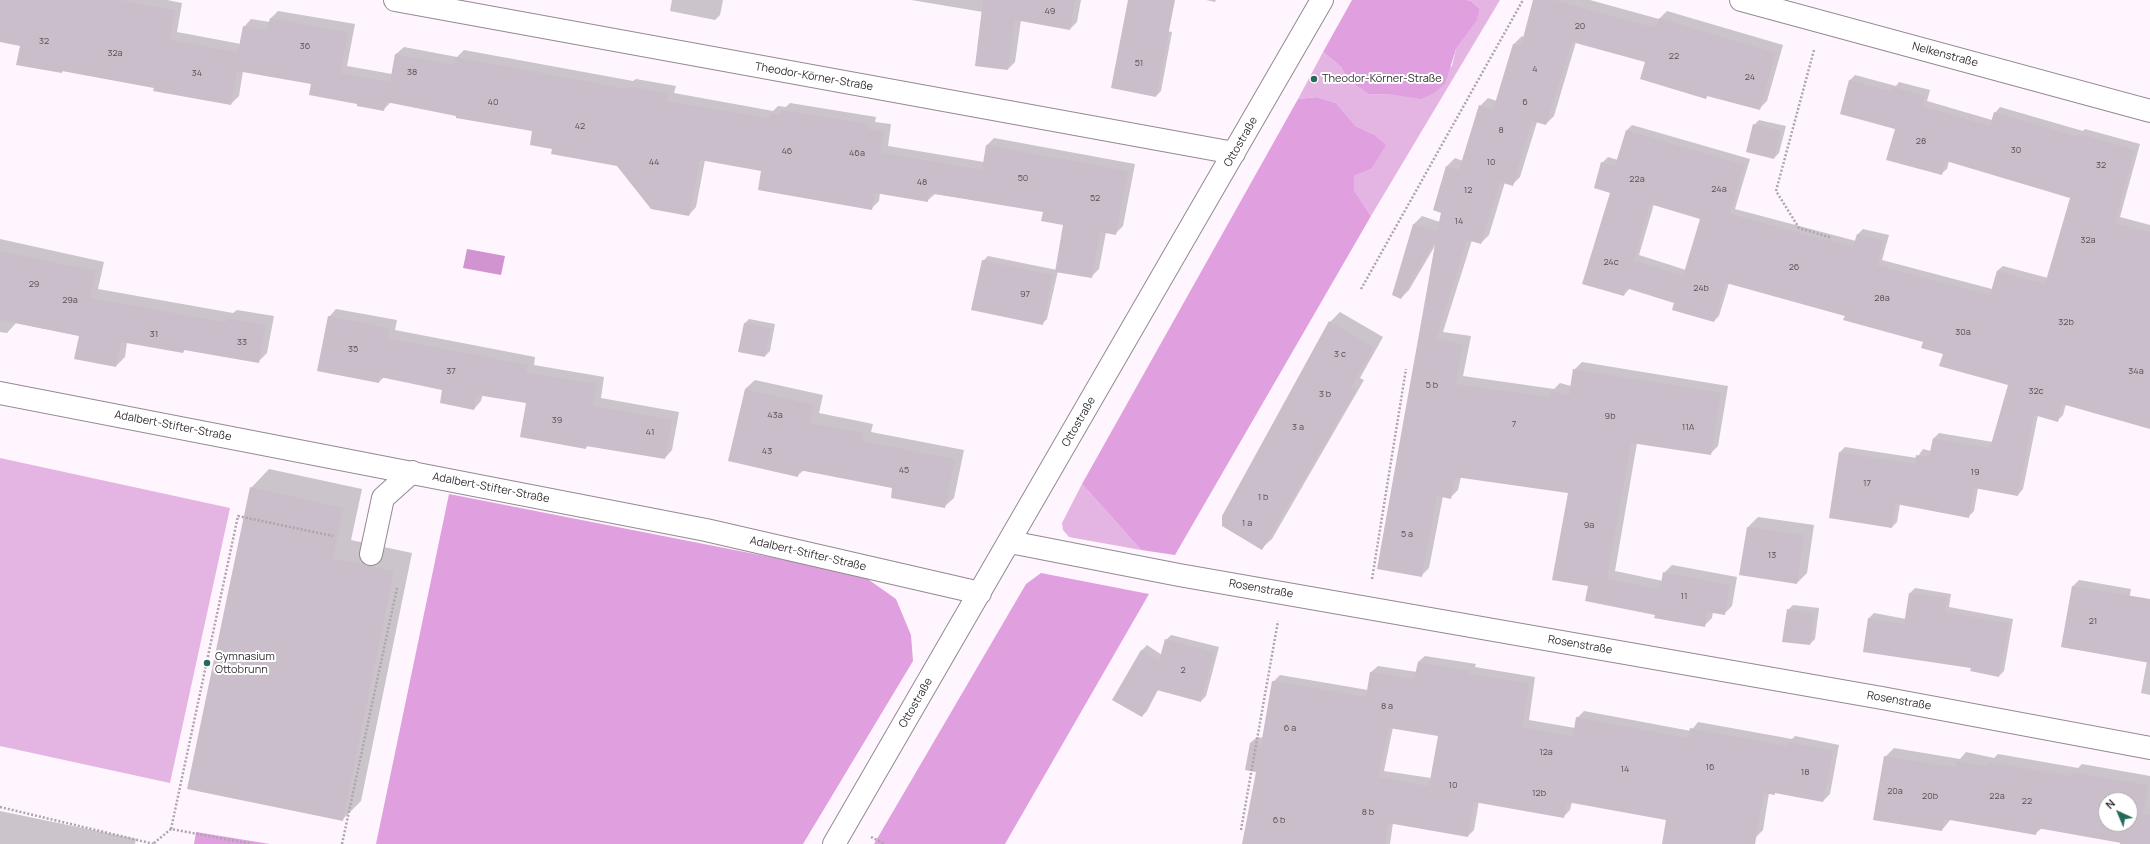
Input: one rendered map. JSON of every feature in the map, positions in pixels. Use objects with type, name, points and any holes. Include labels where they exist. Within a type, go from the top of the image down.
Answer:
[{"type":"street","name":"Theodor-Körner-Straße","points":[[395,0],[1234,153]]},
{"type":"street","name":"Ottostraße","points":[[834,844],[1322,0]]},
{"type":"street","name":"Nelkenstraße","points":[[1741,0],[2150,111]]},
{"type":"street","name":"Adalbert-Stifter-Straße","points":[[0,393],[706,530],[980,593]]},
{"type":"street","points":[[371,554],[383,498],[412,472]]},
{"type":"street","name":"Rosenstraße","points":[[1010,542],[1283,593],[1882,698],[2150,748]]},
{"type":"path","points":[[1361,289],[1523,0]]},
{"type":"path","points":[[1822,22],[1776,191],[1800,228],[1832,238]]},
{"type":"path","points":[[1367,608],[1406,369]]},
{"type":"path","points":[[0,807],[154,844],[171,829],[238,516],[334,536]]},
{"type":"path","points":[[342,844],[397,588]]},
{"type":"path","points":[[1241,830],[1283,593]]},
{"type":"path","points":[[171,829],[252,844]]},
{"type":"shaded area","points":[[1352,0],[1467,0],[1471,1],[1480,9],[1477,20],[1456,49],[1445,84],[1434,93],[1421,99],[1396,95],[1368,94],[1348,80],[1341,67],[1323,52]]},
{"type":"shaded area","points":[[1467,0],[1500,0],[1371,216],[1354,190],[1354,176],[1371,169],[1373,134],[1356,126],[1336,103],[1317,97],[1298,99],[1323,52],[1341,67],[1348,80],[1368,94],[1396,95],[1452,66],[1456,49],[1477,19],[1480,9],[1471,1]]},
{"type":"shaded area","points":[[1317,97],[1336,103],[1356,126],[1373,134],[1386,145],[1371,169],[1354,176],[1354,190],[1371,216],[1175,555],[1141,550],[1082,484],[1298,99]]},
{"type":"shaded area","points":[[467,249],[505,256],[501,275],[463,268]]},
{"type":"shaded area","points":[[0,458],[230,508],[170,783],[0,746]]},
{"type":"shaded area","points":[[1082,484],[1141,550],[1069,537],[1063,530],[1062,523]]},
{"type":"shaded area","points":[[449,494],[862,575],[896,599],[911,635],[913,661],[803,844],[376,844]]},
{"type":"shaded area","points":[[1041,573],[1149,594],[1005,844],[874,844],[1026,584]]},
{"type":"shaded area","points":[[196,832],[270,844],[194,844]]},
{"type":"building","points":[[0,0],[121,0],[175,10],[170,40],[238,52],[243,26],[267,30],[270,18],[348,32],[340,73],[390,82],[395,54],[454,65],[456,57],[627,89],[628,86],[669,93],[667,101],[769,118],[770,113],[780,115],[781,110],[869,124],[868,129],[884,131],[881,153],[982,170],[986,145],[1128,171],[1116,235],[1100,232],[1092,278],[1055,272],[1063,225],[1041,221],[1043,212],[929,193],[928,202],[875,193],[872,210],[758,190],[761,171],[700,160],[689,216],[651,209],[617,166],[551,154],[552,149],[530,145],[532,131],[456,118],[456,116],[386,102],[384,111],[357,106],[357,104],[309,95],[311,84],[237,71],[231,105],[153,91],[154,88],[62,71],[62,73],[16,65],[20,46],[0,42]]},
{"type":"building","points":[[983,0],[1075,0],[1070,30],[1015,20],[1008,70],[975,66]]},
{"type":"building","points":[[1128,0],[1175,0],[1156,97],[1111,88]]},
{"type":"building","points":[[1533,0],[1554,0],[1656,28],[1659,18],[1776,53],[1760,110],[1707,96],[1706,99],[1640,79],[1645,62],[1572,42],[1546,125],[1532,121],[1513,186],[1500,182],[1481,244],[1467,240],[1436,339],[1463,344],[1456,384],[1549,397],[1551,391],[1569,395],[1573,369],[1721,393],[1711,455],[1631,443],[1607,579],[1660,589],[1663,572],[1730,585],[1725,615],[1707,612],[1705,627],[1654,618],[1655,615],[1585,601],[1588,586],[1552,580],[1568,493],[1455,477],[1451,499],[1437,496],[1422,577],[1377,569],[1436,239],[1401,299],[1392,295],[1413,224],[1437,231],[1441,213],[1433,210],[1446,166],[1459,170],[1479,105],[1493,110],[1513,44],[1521,46]]},
{"type":"building","points":[[1849,80],[1891,91],[1893,87],[1925,96],[1922,106],[1990,126],[1994,112],[2078,137],[2079,134],[2135,150],[2115,223],[2150,232],[2150,429],[2062,404],[2058,422],[2034,415],[2018,496],[1974,488],[1969,518],[1896,504],[1892,528],[1829,518],[1839,452],[1915,464],[1916,455],[1929,457],[1933,438],[1990,448],[2008,385],[1939,366],[1943,354],[1921,348],[1923,342],[1843,320],[1845,316],[1726,283],[1714,322],[1672,310],[1674,303],[1626,288],[1624,296],[1582,284],[1610,193],[1594,188],[1601,162],[1615,166],[1626,130],[1745,165],[1730,214],[1853,247],[1857,234],[1884,241],[1877,265],[1990,295],[1997,271],[2045,284],[2070,198],[1946,161],[1942,175],[1886,160],[1895,129],[1840,114]],"holes":[[[1650,204],[1700,219],[1683,276],[1634,260]]]},
{"type":"building","points":[[1753,124],[1781,131],[1774,159],[1746,152]]},
{"type":"building","points":[[0,251],[96,271],[90,298],[226,322],[227,318],[266,325],[259,363],[184,350],[183,353],[121,342],[116,367],[74,359],[79,336],[0,320]]},
{"type":"building","points":[[982,260],[1053,275],[1043,325],[971,310]]},
{"type":"building","points":[[328,316],[389,328],[388,338],[528,365],[526,372],[597,384],[593,406],[672,420],[665,459],[586,446],[586,449],[520,437],[526,403],[477,395],[474,410],[440,403],[442,390],[380,377],[379,383],[317,371]]},
{"type":"building","points":[[1329,321],[1374,347],[1351,387],[1356,390],[1262,550],[1222,526],[1222,516]]},
{"type":"building","points":[[744,323],[771,328],[765,357],[738,352]]},
{"type":"building","points":[[745,389],[814,405],[810,423],[864,433],[862,441],[955,459],[945,508],[891,498],[892,488],[799,470],[798,477],[728,461]]},
{"type":"building","points":[[250,487],[344,508],[333,558],[394,571],[343,821],[187,789]]},
{"type":"building","points":[[1747,527],[1804,535],[1797,584],[1739,575]]},
{"type":"building","points":[[2072,586],[2150,599],[2150,663],[2061,647]]},
{"type":"building","points":[[1909,593],[1947,598],[1945,612],[2009,623],[1999,677],[1970,671],[1971,668],[1863,652],[1868,618],[1904,624]]},
{"type":"building","points":[[1787,609],[1815,613],[1810,645],[1782,642]]},
{"type":"building","points":[[1165,639],[1214,652],[1201,702],[1157,690],[1142,717],[1112,700],[1141,650],[1159,661]]},
{"type":"building","points":[[1418,662],[1470,671],[1469,674],[1529,683],[1522,727],[1573,736],[1576,717],[1688,738],[1690,728],[1787,746],[1788,742],[1833,751],[1823,802],[1775,793],[1775,795],[1764,793],[1755,844],[1662,844],[1666,820],[1567,802],[1564,818],[1474,802],[1468,837],[1388,823],[1385,844],[1242,844],[1256,772],[1245,770],[1250,743],[1261,745],[1272,681],[1366,697],[1370,672],[1414,679]],"holes":[[[1389,728],[1438,736],[1429,786],[1378,777]]]},
{"type":"building","points":[[1884,756],[1955,767],[1956,761],[1987,766],[1988,762],[2072,776],[2072,772],[2148,785],[2143,813],[2150,815],[2150,844],[2127,844],[2037,828],[2036,835],[1944,819],[1942,831],[1873,820]]},
{"type":"place","name":"Theodor-Körner-Straße","points":[[1314,79]]},
{"type":"place","name":"Gymnasium Ottobrunn","points":[[207,663]]}]
